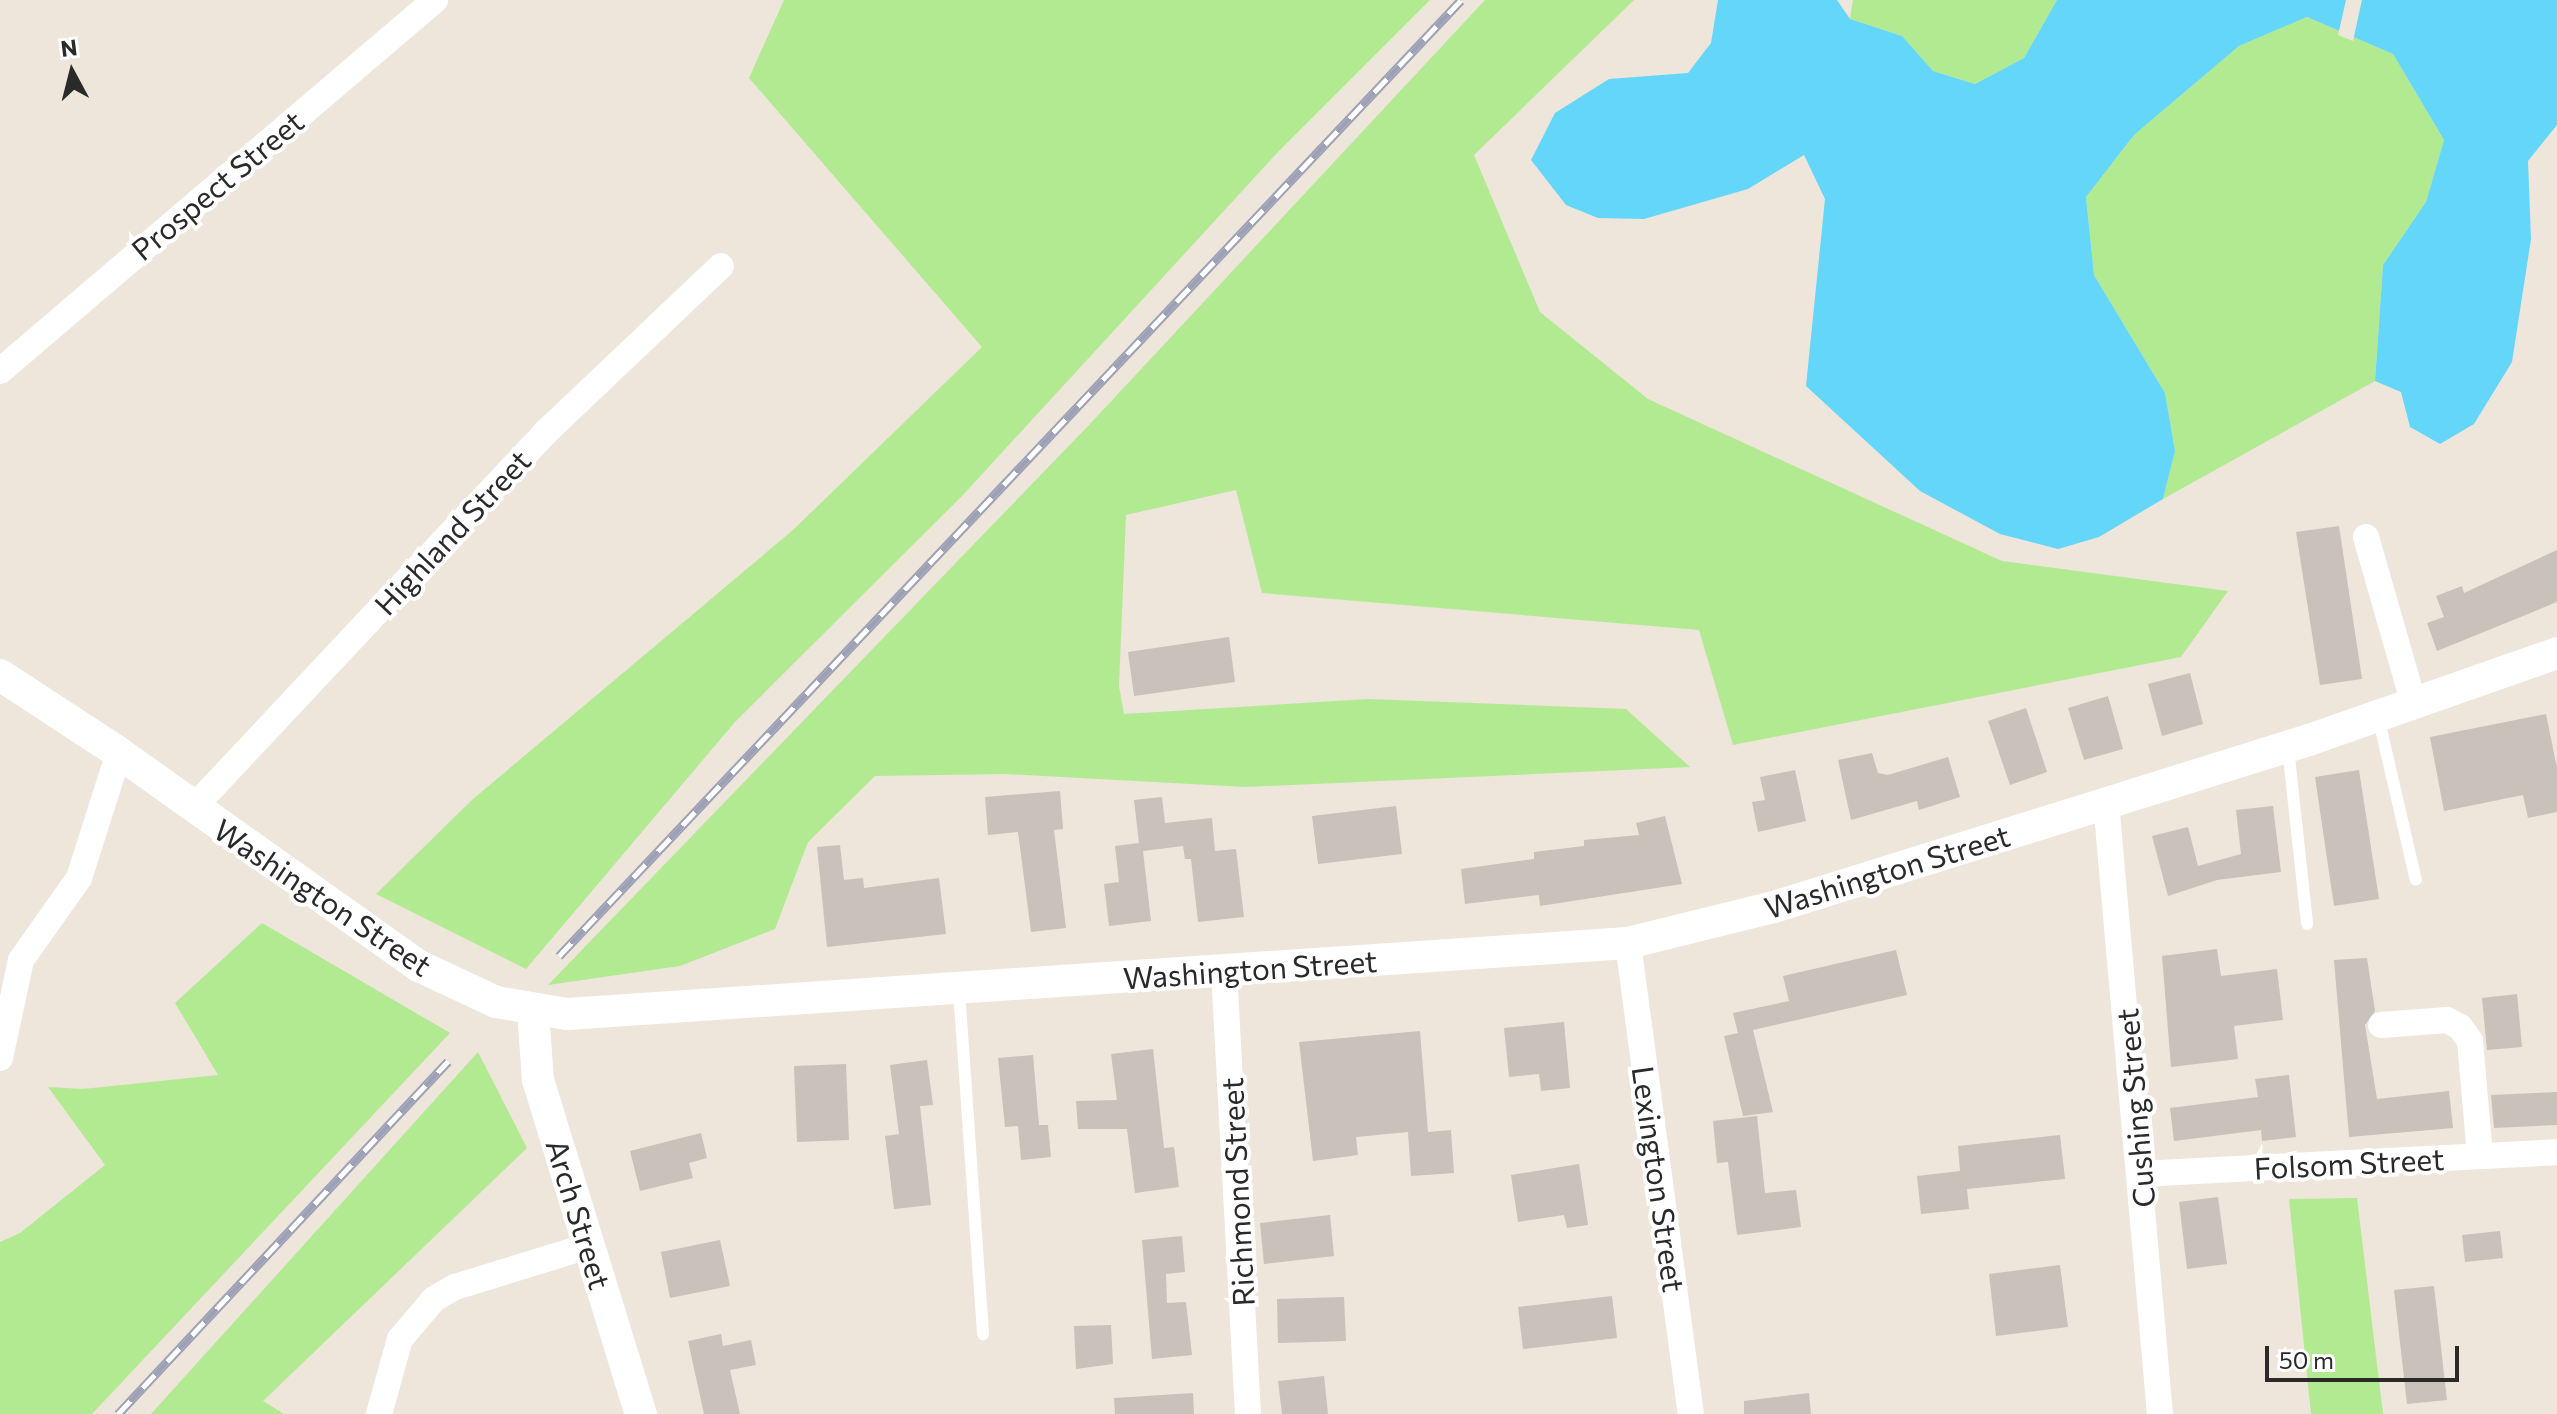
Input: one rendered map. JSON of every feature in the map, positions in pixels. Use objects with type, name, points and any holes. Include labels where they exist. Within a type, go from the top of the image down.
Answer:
[{"type":"street","name":"Prospect Street","points":[[0,371],[435,0]]},
{"type":"street","name":"Highland Street","points":[[193,808],[546,432],[721,266]]},
{"type":"street","points":[[2366,537],[2414,704]]},
{"type":"street","name":"Washington Street","points":[[0,675],[119,753],[419,966],[496,1002],[533,1011],[602,1014],[1628,943],[1774,907],[2106,802],[2289,760],[2378,716],[2557,653]]},
{"type":"street","points":[[0,1058],[21,960],[79,878],[119,753]]},
{"type":"street","name":"Cushing Street","points":[[2106,802],[2160,1414]]},
{"type":"street","name":"Lexington Street","points":[[1628,943],[1691,1414]]},
{"type":"street","name":"Richmond Street","points":[[1224,971],[1248,1414]]},
{"type":"street","name":"Arch Street","points":[[533,1011],[538,1080],[641,1414]]},
{"type":"street","points":[[2381,1025],[2447,1020],[2460,1027],[2470,1041],[2480,1156]]},
{"type":"street","name":"Folsom Street","points":[[2140,1174],[2557,1152]]},
{"type":"street","points":[[379,1414],[400,1339],[434,1299],[455,1287],[588,1246]]},
{"type":"lane","points":[[2378,716],[2416,880]]},
{"type":"lane","points":[[2289,760],[2307,924]]},
{"type":"lane","points":[[959,989],[983,1334]]},
{"type":"green space","points":[[784,0],[1430,0],[1277,153],[962,496],[735,722],[526,969],[376,894],[473,799],[793,530],[982,347],[749,78]]},
{"type":"green space","points":[[1485,0],[1634,0],[1474,155],[1540,312],[1648,399],[2002,561],[2228,591],[2181,657],[1733,745],[1699,630],[1262,593],[1236,490],[1126,515],[1119,686],[1124,714],[1368,699],[1626,709],[1690,767],[1246,787],[1005,774],[875,776],[808,842],[775,929],[680,966],[548,985],[1089,425]]},
{"type":"green space","points":[[1853,0],[2057,0],[2024,58],[1975,84],[1933,71],[1902,36],[1850,19]]},
{"type":"green space","points":[[2307,17],[2393,54],[2444,140],[2426,202],[2383,265],[2375,381],[2163,499],[2175,451],[2165,393],[2094,275],[2086,197],[2134,135],[2239,46]]},
{"type":"green space","points":[[262,923],[450,1033],[92,1414],[0,1414],[0,1242],[20,1233],[105,1165],[48,1087],[83,1089],[218,1075],[175,1003]]},
{"type":"green space","points":[[478,1052],[527,1148],[263,1401],[284,1414],[151,1414]]},
{"type":"green space","points":[[2357,1198],[2383,1414],[2311,1414],[2289,1199]]},
{"type":"water","points":[[1718,0],[1837,0],[1850,19],[1902,36],[1933,71],[1975,84],[2024,58],[2057,0],[2557,0],[2557,125],[2528,161],[2531,239],[2512,362],[2474,424],[2440,444],[2410,427],[2401,392],[2375,381],[2383,265],[2426,202],[2444,140],[2393,54],[2307,17],[2239,46],[2134,135],[2086,197],[2094,275],[2165,393],[2175,451],[2163,499],[2099,537],[2058,549],[2000,534],[1920,491],[1806,386],[1825,199],[1804,155],[1748,189],[1644,219],[1598,218],[1566,205],[1531,160],[1555,113],[1609,79],[1688,73],[1711,43]]},
{"type":"pier","points":[[2346,0],[2362,0],[2353,41],[2338,35]]},
{"type":"building","points":[[2339,526],[2362,679],[2320,685],[2296,532]]},
{"type":"building","points":[[2557,550],[2557,602],[2437,651],[2427,623],[2444,617],[2436,596],[2462,586],[2464,593]]},
{"type":"building","points":[[1229,637],[1235,682],[1134,696],[1128,652]]},
{"type":"building","points":[[2190,673],[2203,724],[2162,736],[2148,684]]},
{"type":"building","points":[[2108,696],[2123,749],[2084,760],[2068,708]]},
{"type":"building","points":[[2026,708],[2047,772],[2010,785],[1988,721]]},
{"type":"building","points":[[2546,714],[2557,768],[2557,812],[2528,818],[2523,795],[2444,811],[2430,737]]},
{"type":"building","points":[[1872,753],[1878,773],[1888,775],[1948,757],[1960,797],[1919,810],[1917,801],[1851,820],[1838,760]]},
{"type":"building","points":[[1795,770],[1806,821],[1758,832],[1752,802],[1765,800],[1760,777]]},
{"type":"building","points":[[2359,770],[2379,899],[2334,906],[2315,777]]},
{"type":"building","points":[[1060,791],[1063,829],[1054,830],[1066,928],[1031,932],[1018,832],[988,835],[985,797]]},
{"type":"building","points":[[1162,797],[1165,823],[1212,818],[1215,851],[1236,849],[1244,917],[1198,922],[1191,859],[1185,859],[1183,846],[1143,851],[1151,921],[1109,926],[1104,884],[1119,882],[1115,846],[1139,843],[1134,800]]},
{"type":"building","points":[[1396,806],[1402,854],[1318,864],[1312,816]]},
{"type":"building","points":[[2273,806],[2281,872],[2217,880],[2168,896],[2152,836],[2188,827],[2198,866],[2241,854],[2236,810]]},
{"type":"building","points":[[1665,816],[1682,884],[1540,906],[1539,895],[1465,904],[1461,869],[1534,859],[1534,852],[1584,846],[1584,840],[1639,835],[1636,823]]},
{"type":"building","points":[[840,845],[844,880],[863,878],[864,888],[939,878],[946,934],[827,947],[817,847]]},
{"type":"building","points":[[2217,949],[2221,976],[2277,969],[2283,1020],[2234,1026],[2238,1059],[2171,1067],[2162,956]]},
{"type":"building","points":[[1896,950],[1907,995],[1753,1030],[1773,1112],[1743,1116],[1724,1036],[1738,1033],[1733,1013],[1789,1001],[1783,976]]},
{"type":"building","points":[[2367,958],[2375,1011],[2365,1025],[2377,1099],[2449,1091],[2453,1128],[2349,1137],[2334,960]]},
{"type":"building","points":[[2517,994],[2522,1047],[2487,1050],[2482,998]]},
{"type":"building","points":[[1564,1022],[1570,1088],[1541,1091],[1539,1074],[1509,1077],[1504,1028]]},
{"type":"building","points":[[1420,1031],[1428,1132],[1451,1130],[1454,1173],[1411,1176],[1408,1132],[1356,1137],[1358,1155],[1313,1161],[1299,1042]]},
{"type":"building","points":[[1153,1049],[1164,1148],[1174,1147],[1179,1187],[1135,1193],[1127,1129],[1078,1129],[1076,1101],[1117,1100],[1111,1054]]},
{"type":"building","points":[[1033,1055],[1039,1125],[1048,1125],[1051,1157],[1021,1160],[1018,1126],[1005,1127],[998,1058]]},
{"type":"building","points":[[927,1060],[933,1105],[920,1106],[931,1205],[894,1209],[885,1136],[899,1134],[890,1065]]},
{"type":"building","points":[[846,1064],[849,1140],[797,1142],[794,1066]]},
{"type":"building","points":[[2289,1075],[2296,1137],[2262,1141],[2261,1130],[2174,1141],[2170,1108],[2258,1097],[2255,1079]]},
{"type":"building","points":[[2557,1092],[2557,1125],[2494,1128],[2491,1095]]},
{"type":"building","points":[[1757,1116],[1765,1193],[1796,1190],[1801,1227],[1737,1235],[1728,1162],[1717,1163],[1713,1121]]},
{"type":"building","points":[[701,1133],[707,1158],[689,1163],[693,1178],[640,1191],[630,1151]]},
{"type":"building","points":[[2060,1135],[2065,1179],[1967,1189],[1969,1209],[1921,1214],[1917,1176],[1960,1171],[1958,1146]]},
{"type":"building","points":[[1579,1164],[1588,1225],[1567,1228],[1564,1215],[1518,1222],[1511,1175]]},
{"type":"building","points":[[2218,1197],[2227,1264],[2187,1269],[2179,1202]]},
{"type":"building","points":[[1330,1215],[1334,1256],[1264,1264],[1260,1223]]},
{"type":"building","points":[[2500,1231],[2503,1258],[2465,1262],[2462,1235]]},
{"type":"building","points":[[1182,1236],[1185,1272],[1166,1274],[1167,1303],[1186,1302],[1192,1355],[1152,1359],[1142,1240]]},
{"type":"building","points":[[720,1240],[730,1286],[670,1298],[661,1252]]},
{"type":"building","points":[[2060,1265],[2068,1327],[1996,1336],[1989,1274]]},
{"type":"building","points":[[2434,1286],[2447,1400],[2407,1404],[2394,1290]]},
{"type":"building","points":[[1612,1296],[1617,1338],[1523,1349],[1518,1307]]},
{"type":"building","points":[[1344,1297],[1346,1341],[1278,1343],[1277,1299]]},
{"type":"building","points":[[1111,1325],[1113,1364],[1076,1369],[1074,1326]]},
{"type":"building","points":[[721,1334],[723,1346],[751,1340],[756,1365],[730,1370],[740,1414],[704,1414],[688,1341]]},
{"type":"building","points":[[1324,1376],[1328,1414],[1282,1414],[1278,1381]]},
{"type":"building","points":[[1193,1393],[1194,1414],[1115,1414],[1114,1398]]},
{"type":"building","points":[[1809,1393],[1811,1414],[1744,1414],[1744,1401]]},
{"type":"railway","points":[[559,956],[1461,0]]},
{"type":"railway","points":[[118,1414],[448,1061]]}]
